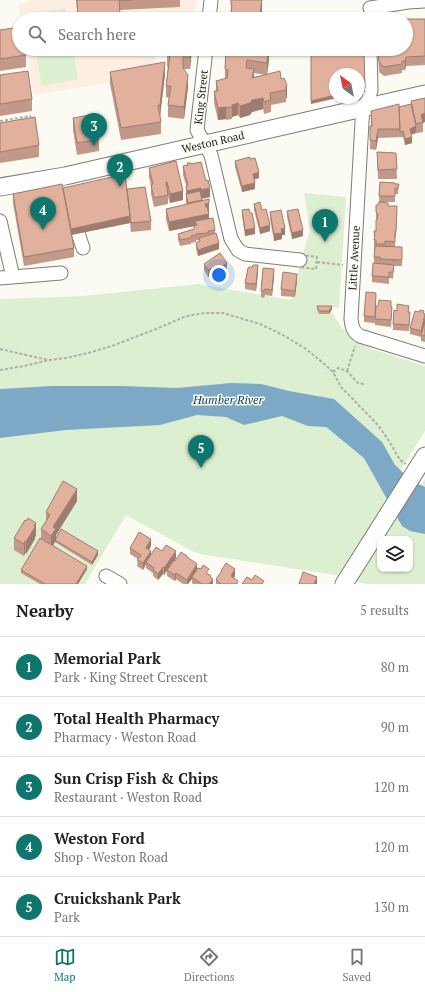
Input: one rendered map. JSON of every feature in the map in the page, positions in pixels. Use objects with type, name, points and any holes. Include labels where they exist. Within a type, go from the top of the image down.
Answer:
[{"type":"main road","name":"Weston Road","points":[[0,187],[66,181],[205,144],[425,94]]},
{"type":"main road","points":[[344,584],[421,462]]},
{"type":"street","points":[[210,12],[211,0]]},
{"type":"street","points":[[370,9],[408,2],[425,1]]},
{"type":"street","name":"King Street","points":[[205,56],[197,130],[211,155],[231,239],[238,250],[245,254],[300,260]]},
{"type":"street","name":"Little Avenue","points":[[370,56],[371,90],[364,108],[358,179],[351,325],[360,336],[425,356]]},
{"type":"street","points":[[0,221],[6,278],[62,274]]},
{"type":"street","points":[[78,233],[83,248]]},
{"type":"street","points":[[106,576],[120,584]]},
{"type":"path","points":[[0,122],[31,116]]},
{"type":"path","points":[[316,262],[347,266]]},
{"type":"path","points":[[0,370],[112,346],[184,317],[204,313],[223,313],[260,324],[283,335],[306,349],[333,372],[341,387],[378,425],[400,460]]},
{"type":"path","points":[[347,371],[356,343]]},
{"type":"path","points":[[0,349],[49,360]]},
{"type":"path","points":[[333,372],[338,368],[347,371],[358,383],[364,384]]},
{"type":"shaded area","points":[[196,0],[195,12],[20,12],[18,4],[30,1]]},
{"type":"shaded area","points":[[27,56],[155,56],[154,75],[34,95]]},
{"type":"green space","points":[[65,8],[66,12],[44,12]]},
{"type":"green space","points":[[36,56],[74,56],[78,79],[42,86]]},
{"type":"green space","points":[[304,193],[346,197],[339,308],[328,307],[343,329],[369,348],[425,366],[425,431],[385,495],[399,519],[425,479],[425,584],[365,584],[335,575],[200,554],[126,515],[85,584],[0,584],[0,299],[83,296],[198,284],[291,300],[310,231]]},
{"type":"water","points":[[231,383],[261,384],[289,391],[334,399],[382,442],[395,465],[412,481],[425,487],[425,534],[410,531],[402,526],[350,433],[343,428],[308,426],[282,416],[244,425],[226,417],[197,415],[160,425],[66,430],[0,438],[0,389],[51,386],[177,388]]},
{"type":"building","points":[[77,0],[131,0],[119,1],[120,12],[78,12]]},
{"type":"building","points":[[231,0],[262,0],[260,12],[231,12]]},
{"type":"building","points":[[413,19],[425,19],[425,56],[406,57],[405,61],[402,61],[402,64],[384,67],[379,62],[379,56],[413,56]]},
{"type":"building","points":[[12,28],[12,56],[20,56],[0,59],[0,30]]},
{"type":"building","points":[[170,56],[190,56],[183,57],[183,68],[188,75],[184,107],[168,105],[171,86],[166,86]]},
{"type":"building","points":[[226,56],[268,56],[267,63],[247,60],[246,68],[254,69],[252,78],[280,71],[281,79],[284,78],[287,85],[286,90],[270,93],[271,100],[264,102],[263,98],[252,100],[250,103],[240,106],[238,103],[232,105],[232,107],[218,108],[214,91],[218,91],[216,81],[227,78],[228,70],[225,69]]},
{"type":"building","points":[[311,56],[364,56],[364,68],[329,68],[329,96],[311,101]]},
{"type":"building","points":[[165,62],[160,105],[158,105],[161,122],[121,128],[110,72]]},
{"type":"building","points":[[28,71],[32,99],[0,104],[0,75]]},
{"type":"building","points":[[425,98],[425,113],[421,115],[423,122],[416,124],[411,101]]},
{"type":"building","points":[[399,104],[400,129],[378,129],[376,141],[370,140],[370,126],[372,126],[371,111]]},
{"type":"building","points":[[411,104],[416,126],[410,129],[412,137],[405,139],[403,131],[400,132],[399,107]]},
{"type":"building","points":[[95,114],[99,139],[77,143],[73,118]]},
{"type":"building","points":[[35,117],[39,145],[0,152],[0,123]]},
{"type":"building","points":[[377,152],[396,153],[397,169],[378,170]]},
{"type":"building","points":[[250,157],[250,159],[255,158],[259,172],[253,174],[255,183],[242,186],[235,161]]},
{"type":"building","points":[[176,161],[183,191],[170,194],[166,182],[168,195],[154,198],[151,185],[153,184],[149,168]]},
{"type":"building","points":[[201,162],[206,181],[208,180],[210,188],[187,191],[186,186],[188,185],[183,166],[188,165],[187,163],[191,164]]},
{"type":"building","points":[[125,174],[130,216],[71,229],[63,188]]},
{"type":"building","points":[[380,182],[399,184],[398,188],[395,188],[395,196],[379,196]]},
{"type":"building","points":[[62,184],[74,248],[24,257],[13,194]]},
{"type":"building","points":[[145,187],[151,221],[131,223],[127,189]]},
{"type":"building","points":[[200,191],[202,200],[188,203],[186,194]]},
{"type":"building","points":[[209,199],[209,203],[205,204],[209,214],[169,222],[166,209]]},
{"type":"building","points":[[260,202],[262,210],[266,209],[270,225],[260,228],[254,204]]},
{"type":"building","points":[[379,202],[388,203],[388,206],[397,206],[395,242],[385,241],[385,244],[376,244],[376,240],[374,240],[374,231],[376,231],[376,220],[378,215],[376,212],[376,205],[378,205]]},
{"type":"building","points":[[249,209],[250,213],[252,213],[255,228],[245,230],[242,210]]},
{"type":"building","points":[[298,209],[303,230],[292,233],[287,211]]},
{"type":"building","points":[[281,210],[285,228],[281,229],[282,233],[274,234],[270,212]]},
{"type":"building","points":[[213,218],[215,230],[208,231],[208,233],[196,234],[191,236],[191,238],[180,240],[178,234],[194,229],[194,226],[197,225],[195,221]]},
{"type":"building","points":[[216,233],[219,243],[198,250],[196,243],[200,241],[199,238]]},
{"type":"building","points":[[375,246],[402,247],[402,260],[380,259],[380,257],[374,257]]},
{"type":"building","points":[[220,253],[227,263],[216,270],[214,267],[208,270],[204,264]]},
{"type":"building","points":[[373,263],[394,265],[393,272],[389,272],[389,277],[372,276]]},
{"type":"building","points":[[253,265],[258,265],[256,284],[245,283],[248,268],[252,267]]},
{"type":"building","points":[[263,268],[274,269],[272,290],[265,289],[264,291],[261,291]]},
{"type":"building","points":[[283,272],[297,274],[295,291],[281,289]]},
{"type":"building","points":[[366,292],[376,293],[375,317],[364,316]]},
{"type":"building","points":[[379,300],[391,301],[391,320],[375,319],[376,306],[378,306]]},
{"type":"building","points":[[397,304],[409,306],[409,325],[393,324],[394,310],[397,311]]},
{"type":"building","points":[[317,306],[332,306],[329,311],[319,311]]},
{"type":"building","points":[[420,310],[424,311],[423,313],[425,314],[421,331],[410,328],[415,311],[419,312]]},
{"type":"building","points":[[425,322],[425,336],[421,335]]},
{"type":"building","points":[[63,481],[77,489],[53,527],[56,529],[51,536],[41,529],[50,515],[46,512]]},
{"type":"building","points":[[28,518],[36,523],[24,544],[14,538],[25,520],[26,521]]},
{"type":"building","points":[[61,529],[98,551],[92,562],[55,540]]},
{"type":"building","points":[[139,532],[151,539],[146,548],[151,551],[143,563],[137,560],[141,555],[130,548]]},
{"type":"building","points":[[40,538],[87,566],[76,584],[45,584],[21,570]]},
{"type":"building","points":[[166,545],[176,551],[158,574],[153,570],[154,568],[146,562],[156,547],[162,551]]},
{"type":"building","points":[[181,552],[197,564],[187,580],[176,573],[175,575],[167,570]]},
{"type":"building","points":[[226,563],[235,569],[231,576],[238,581],[236,584],[221,584],[216,579]]},
{"type":"building","points":[[203,565],[209,569],[206,573],[213,579],[209,584],[202,584],[192,577],[198,568],[201,569]]},
{"type":"building","points":[[303,572],[317,577],[314,584],[299,584]]},
{"type":"building","points":[[255,575],[264,581],[262,584],[242,584],[247,577],[252,580]]},
{"type":"waterway","name":"Humber River","points":[[321,414],[332,420],[372,453]]},
{"type":"place","name":"Sun Crisp Fish & Chips","points":[[94,146]]},
{"type":"place","name":"Total Health Pharmacy","points":[[120,187]]},
{"type":"place","name":"Weston Ford","points":[[43,230]]},
{"type":"place","name":"Memorial Park","points":[[325,242]]},
{"type":"place","name":"Cruickshank Park","points":[[201,468]]}]
